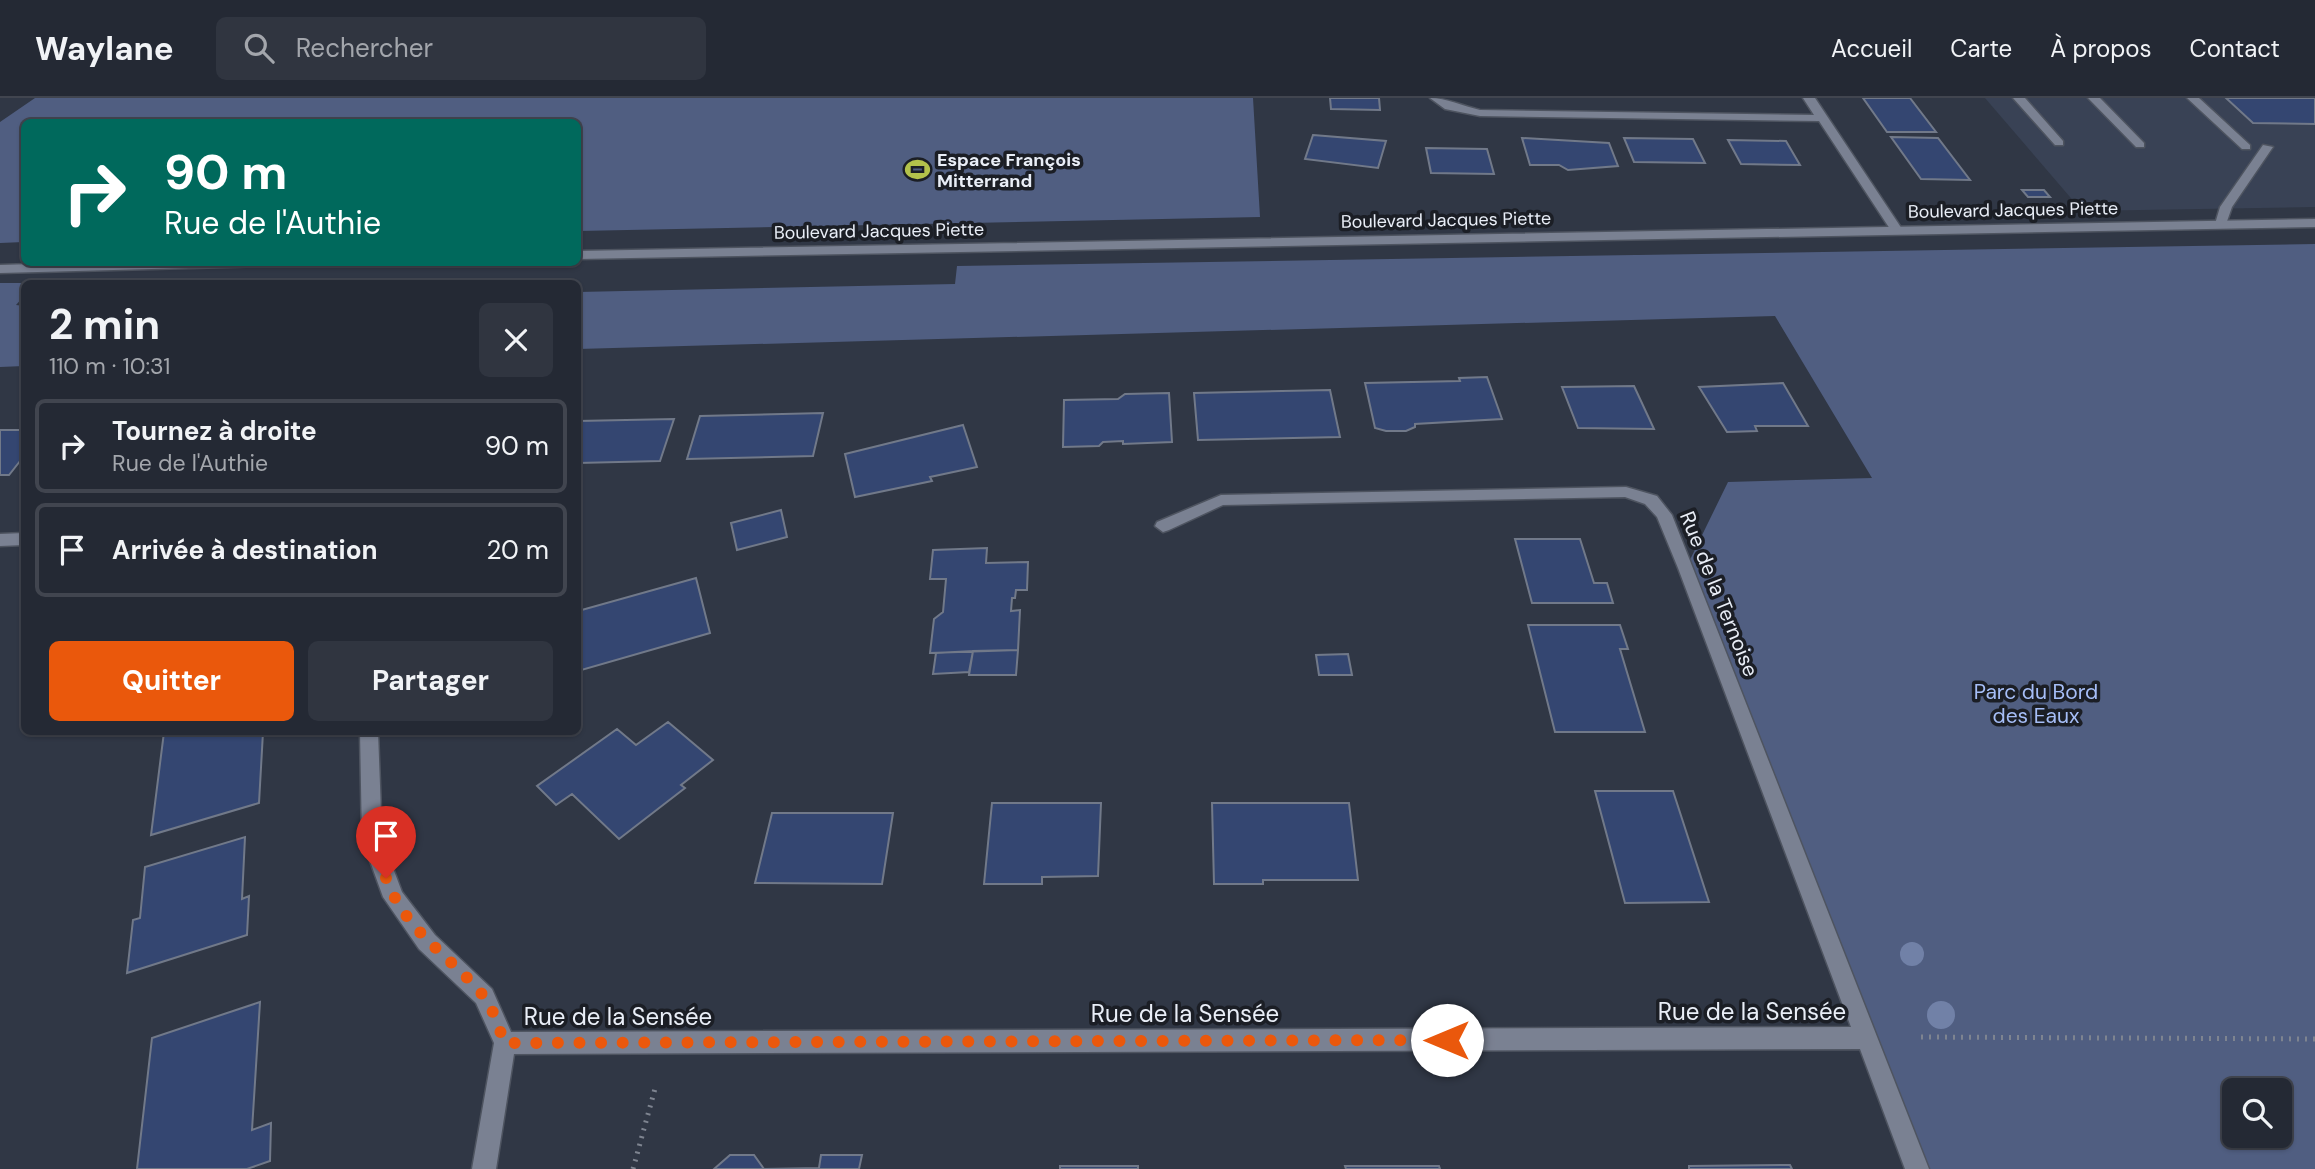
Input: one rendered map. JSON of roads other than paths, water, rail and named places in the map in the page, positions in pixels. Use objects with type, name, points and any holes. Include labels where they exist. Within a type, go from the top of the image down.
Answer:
[{"type":"street","points":[[1436,98],[1449,107],[1480,113],[1822,118]]},
{"type":"street","points":[[1809,98],[1896,229]]},
{"type":"street","points":[[2019,98],[2059,143]]},
{"type":"street","points":[[2094,98],[2140,145]]},
{"type":"street","points":[[2193,98],[2246,147]]},
{"type":"street","points":[[2221,224],[2226,207],[2267,147]]},
{"type":"street","name":"Boulevard Jacques Piette","points":[[581,255],[2315,223]]},
{"type":"street","points":[[0,269],[113,266]]},
{"type":"street","name":"Rue de la Ternoise","points":[[1163,526],[1221,500],[1626,492],[1651,500],[1664,515],[1686,568],[1917,1169]]},
{"type":"street","points":[[0,540],[21,539]]},
{"type":"street","points":[[369,735],[372,839],[393,897],[426,942],[484,996],[505,1043],[485,1169]]},
{"type":"street","name":"Rue de la Sensée","points":[[505,1043],[1866,1038]]},
{"type":"place","name":"Espace François Mitterrand","points":[[917,170]]},
{"type":"park label","name":"Parc du Bord des Eaux","points":[[2036,704]]}]
